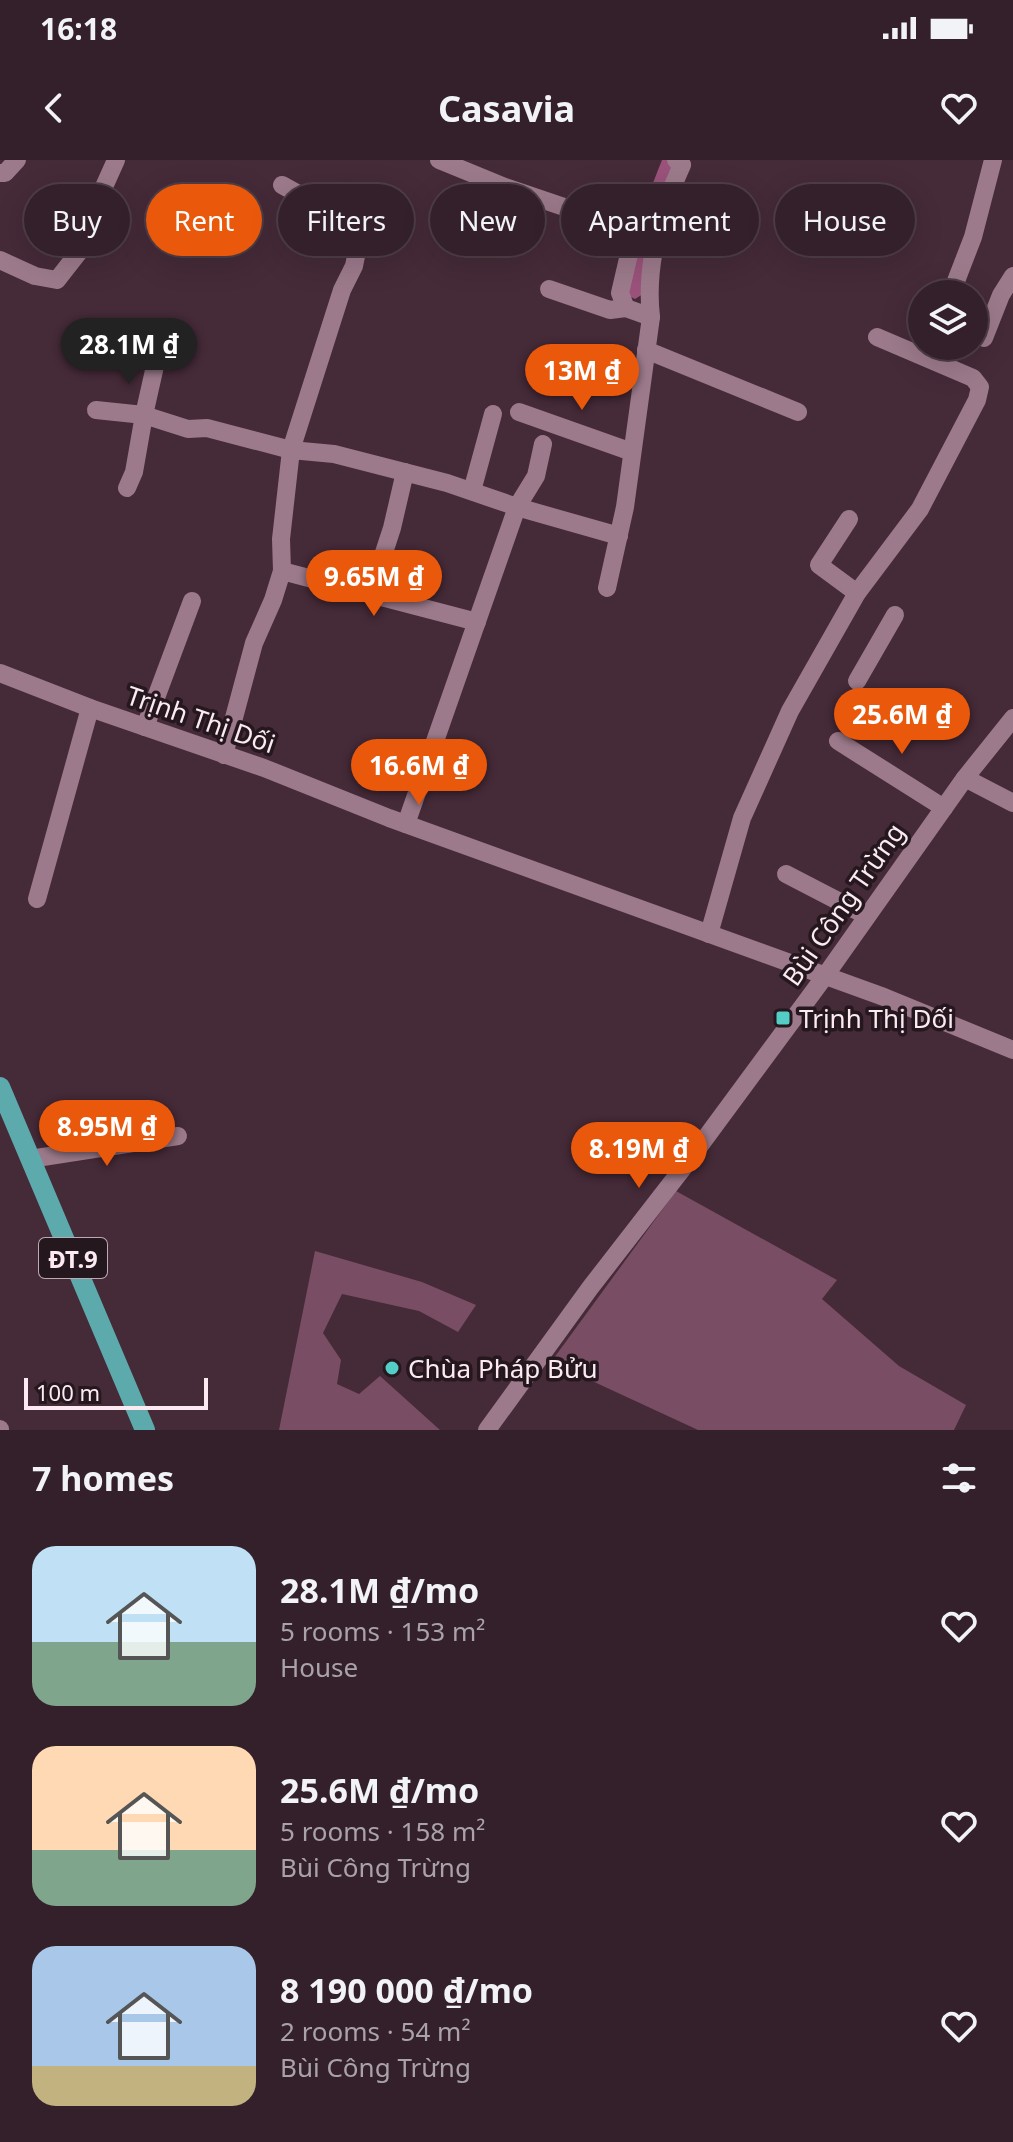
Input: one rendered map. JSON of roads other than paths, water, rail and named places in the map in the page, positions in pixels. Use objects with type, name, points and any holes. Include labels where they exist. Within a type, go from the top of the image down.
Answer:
[{"type":"main road","name":"ĐT.9","points":[[0,1087],[145,1430]]},
{"type":"main road","name":"ĐT.9","points":[[0,1110],[135,1430]]},
{"type":"street","points":[[0,173],[5,173],[17,160]]},
{"type":"street","points":[[0,260],[35,276],[57,280],[82,248],[116,160]]},
{"type":"street","points":[[439,160],[505,187],[626,228],[633,237],[620,293],[626,308]]},
{"type":"street","points":[[956,280],[973,237],[993,160]]},
{"type":"street","points":[[607,588],[619,536],[632,452],[651,317],[649,299],[657,240],[680,161]]},
{"type":"street","points":[[224,755],[254,643],[282,571],[281,539],[291,450],[342,290],[356,256]]},
{"type":"street","points":[[988,328],[1001,295],[1013,276]]},
{"type":"street","points":[[549,289],[610,310],[626,308],[651,317]]},
{"type":"street","points":[[877,337],[908,346]]},
{"type":"street","points":[[646,350],[798,412]]},
{"type":"street","points":[[709,934],[742,818],[790,711],[857,593],[920,509],[977,400],[980,387],[973,378],[941,360]]},
{"type":"street","points":[[127,488],[134,472],[155,366]]},
{"type":"street","points":[[96,410],[159,418],[188,429],[207,428],[291,450],[334,454],[472,491],[619,536]]},
{"type":"street","points":[[519,412],[632,452]]},
{"type":"street","points":[[472,491],[493,414]]},
{"type":"street","points":[[406,824],[517,507],[536,476],[543,444]]},
{"type":"street","points":[[375,580],[392,528],[405,472]]},
{"type":"street","points":[[849,519],[819,565],[857,593]]},
{"type":"street","points":[[282,571],[477,622]]},
{"type":"street","points":[[145,727],[192,601]]},
{"type":"street","points":[[857,681],[895,615]]},
{"type":"street","name":"Trịnh Thị Dối","points":[[0,673],[909,1007],[1013,1050]]},
{"type":"street","points":[[37,899],[90,708]]},
{"type":"street","name":"Bùi Công Trừng","points":[[487,1430],[825,976],[965,778],[1013,718]]},
{"type":"street","points":[[838,741],[944,808]]},
{"type":"street","points":[[965,778],[1013,803]]},
{"type":"street","points":[[786,874],[867,916]]},
{"type":"street","points":[[30,1159],[178,1136]]},
{"type":"place","name":"Trịnh Thị Dối","points":[[783,1018]]},
{"type":"place","name":"Chùa Pháp Bửu","points":[[392,1368]]}]
